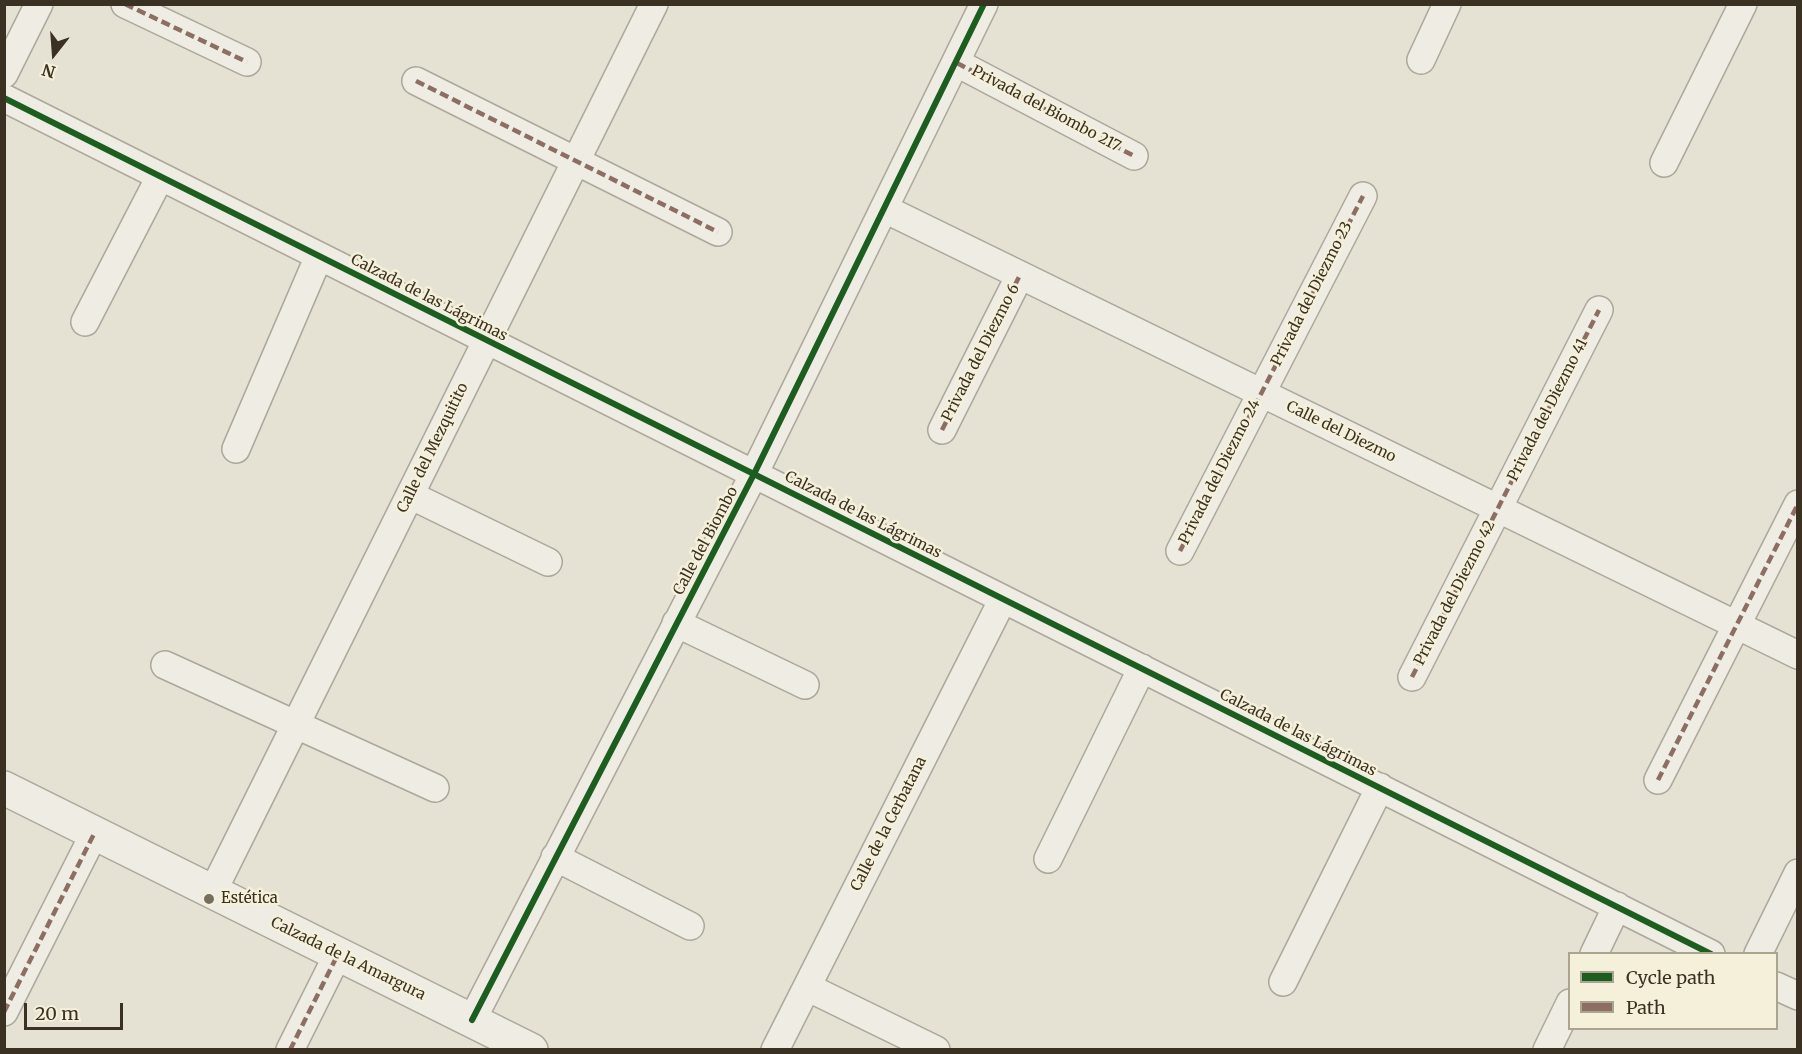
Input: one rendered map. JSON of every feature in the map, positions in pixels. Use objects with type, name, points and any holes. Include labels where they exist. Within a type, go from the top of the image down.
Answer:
[{"type":"street","points":[[4,74],[39,4]]},
{"type":"street","points":[[125,4],[246,62]]},
{"type":"street","name":"Calle del Mezquitito","points":[[213,891],[654,4]]},
{"type":"street","name":"Calle del Biombo","points":[[472,1020],[754,474],[984,4]]},
{"type":"street","points":[[1420,60],[1446,4]]},
{"type":"street","points":[[1664,163],[1743,4]]},
{"type":"street","name":"Privada del Biombo 217","points":[[957,63],[1134,156]]},
{"type":"street","points":[[416,81],[718,232]]},
{"type":"street","name":"Calzada de las Lágrimas","points":[[4,99],[1707,952]]},
{"type":"street","points":[[85,322],[160,177]]},
{"type":"street","name":"Privada del Diezmo 23","points":[[1261,393],[1363,196]]},
{"type":"street","name":"Calle del Diezmo","points":[[885,209],[1797,655]]},
{"type":"street","points":[[236,449],[319,256]]},
{"type":"street","name":"Privada del Diezmo 6","points":[[942,430],[1020,275]]},
{"type":"street","name":"Privada del Diezmo 41","points":[[1498,509],[1599,310]]},
{"type":"street","name":"Privada del Diezmo 24","points":[[1180,551],[1261,393]]},
{"type":"street","points":[[410,495],[548,562]]},
{"type":"street","points":[[1658,780],[1797,504]]},
{"type":"street","name":"Privada del Diezmo 42","points":[[1412,677],[1498,509]]},
{"type":"street","name":"Calle de la Cerbatana","points":[[775,1050],[1003,599]]},
{"type":"street","points":[[676,623],[805,685]]},
{"type":"street","points":[[165,665],[435,788]]},
{"type":"street","points":[[1048,859],[1142,668]]},
{"type":"street","points":[[1284,982],[1380,787]]},
{"type":"street","name":"Calzada de la Amargura","points":[[4,788],[531,1050]]},
{"type":"street","points":[[4,1012],[95,832]]},
{"type":"street","points":[[555,857],[690,926]]},
{"type":"street","points":[[1759,952],[1797,873]]},
{"type":"street","points":[[1595,952],[1617,906]]},
{"type":"street","points":[[290,1050],[338,954]]},
{"type":"street","points":[[807,987],[936,1050]]},
{"type":"street","points":[[1778,987],[1797,996]]},
{"type":"street","points":[[1547,1050],[1568,1005]]},
{"type":"marked path","points":[[125,4],[247,62]]},
{"type":"marked path","points":[[957,63],[1134,156]]},
{"type":"marked path","points":[[416,81],[718,232]]},
{"type":"marked path","points":[[1180,551],[1363,196]]},
{"type":"marked path","points":[[942,430],[1020,275]]},
{"type":"marked path","points":[[1412,677],[1599,310]]},
{"type":"marked path","points":[[1658,780],[1798,504]]},
{"type":"marked path","points":[[4,1012],[95,832]]},
{"type":"marked path","points":[[290,1050],[338,954]]},
{"type":"cycle path","points":[[472,1020],[754,474],[984,4]]},
{"type":"cycle path","points":[[4,98],[1707,952]]},
{"type":"place","name":"Estética","points":[[209,899]]}]
